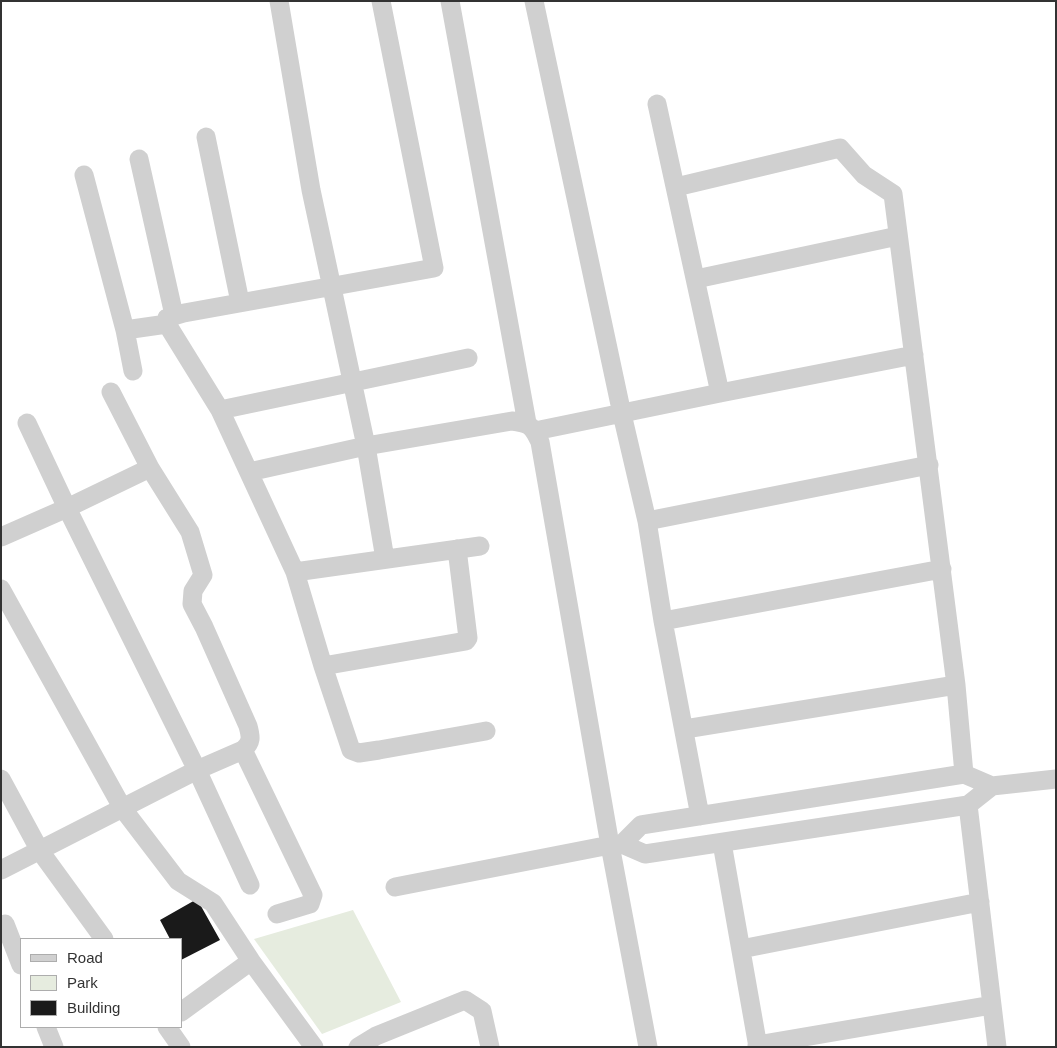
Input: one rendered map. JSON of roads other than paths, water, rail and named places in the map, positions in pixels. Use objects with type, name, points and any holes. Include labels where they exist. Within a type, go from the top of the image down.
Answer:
[{"type":"street","points":[[279,1],[311,190],[366,446],[385,559]]},
{"type":"street","points":[[125,330],[240,302],[434,268],[381,1]]},
{"type":"street","points":[[450,1],[531,427],[540,442],[616,844],[648,1047]]},
{"type":"street","points":[[534,1],[622,414],[647,520],[663,621],[700,816]]},
{"type":"street","points":[[657,104],[720,392]]},
{"type":"street","points":[[206,137],[240,302]]},
{"type":"street","points":[[676,187],[840,148],[864,175],[893,194],[942,569],[956,685],[964,774]]},
{"type":"street","points":[[139,159],[171,319],[220,410],[295,572],[323,666],[351,750],[360,753],[486,731]]},
{"type":"street","points":[[84,175],[125,330],[133,371]]},
{"type":"street","points":[[696,279],[898,236]]},
{"type":"street","points":[[249,472],[366,446],[512,421],[531,427],[622,414],[720,392],[914,355]]},
{"type":"street","points":[[220,410],[468,358]]},
{"type":"street","points":[[1,870],[197,770],[243,750],[249,745],[251,738],[248,726],[192,604],[193,591],[203,575],[190,532],[150,468],[110,392]]},
{"type":"street","points":[[27,423],[197,770],[250,885]]},
{"type":"street","points":[[647,520],[928,465]]},
{"type":"street","points":[[1,537],[150,468]]},
{"type":"street","points":[[295,572],[480,546]]},
{"type":"street","points":[[323,666],[466,641],[468,638],[456,549]]},
{"type":"street","points":[[663,621],[942,569]]},
{"type":"street","points":[[1,589],[123,809],[178,881],[213,903],[251,961],[314,1047]]},
{"type":"street","points":[[685,729],[956,685]]},
{"type":"street","points":[[243,750],[313,895],[310,904],[277,914]]},
{"type":"street","points":[[395,887],[616,844],[641,825],[964,774],[992,786],[1056,779]]},
{"type":"street","points":[[1,779],[40,851],[103,938]]},
{"type":"street","points":[[616,844],[645,854],[722,843],[968,805],[992,786]]},
{"type":"street","points":[[786,802],[792,832]]},
{"type":"street","points":[[968,805],[997,1047]]},
{"type":"street","points":[[722,843],[758,1046],[992,1005]]},
{"type":"street","points":[[741,949],[980,902]]},
{"type":"street","points":[[5,924],[20,962]]},
{"type":"street","points":[[182,1011],[251,961]]},
{"type":"street","points":[[358,1047],[378,1042],[465,1000],[482,1011],[490,1047]]},
{"type":"street","points":[[46,1028],[54,1047]]},
{"type":"street","points":[[168,1028],[181,1047]]}]
